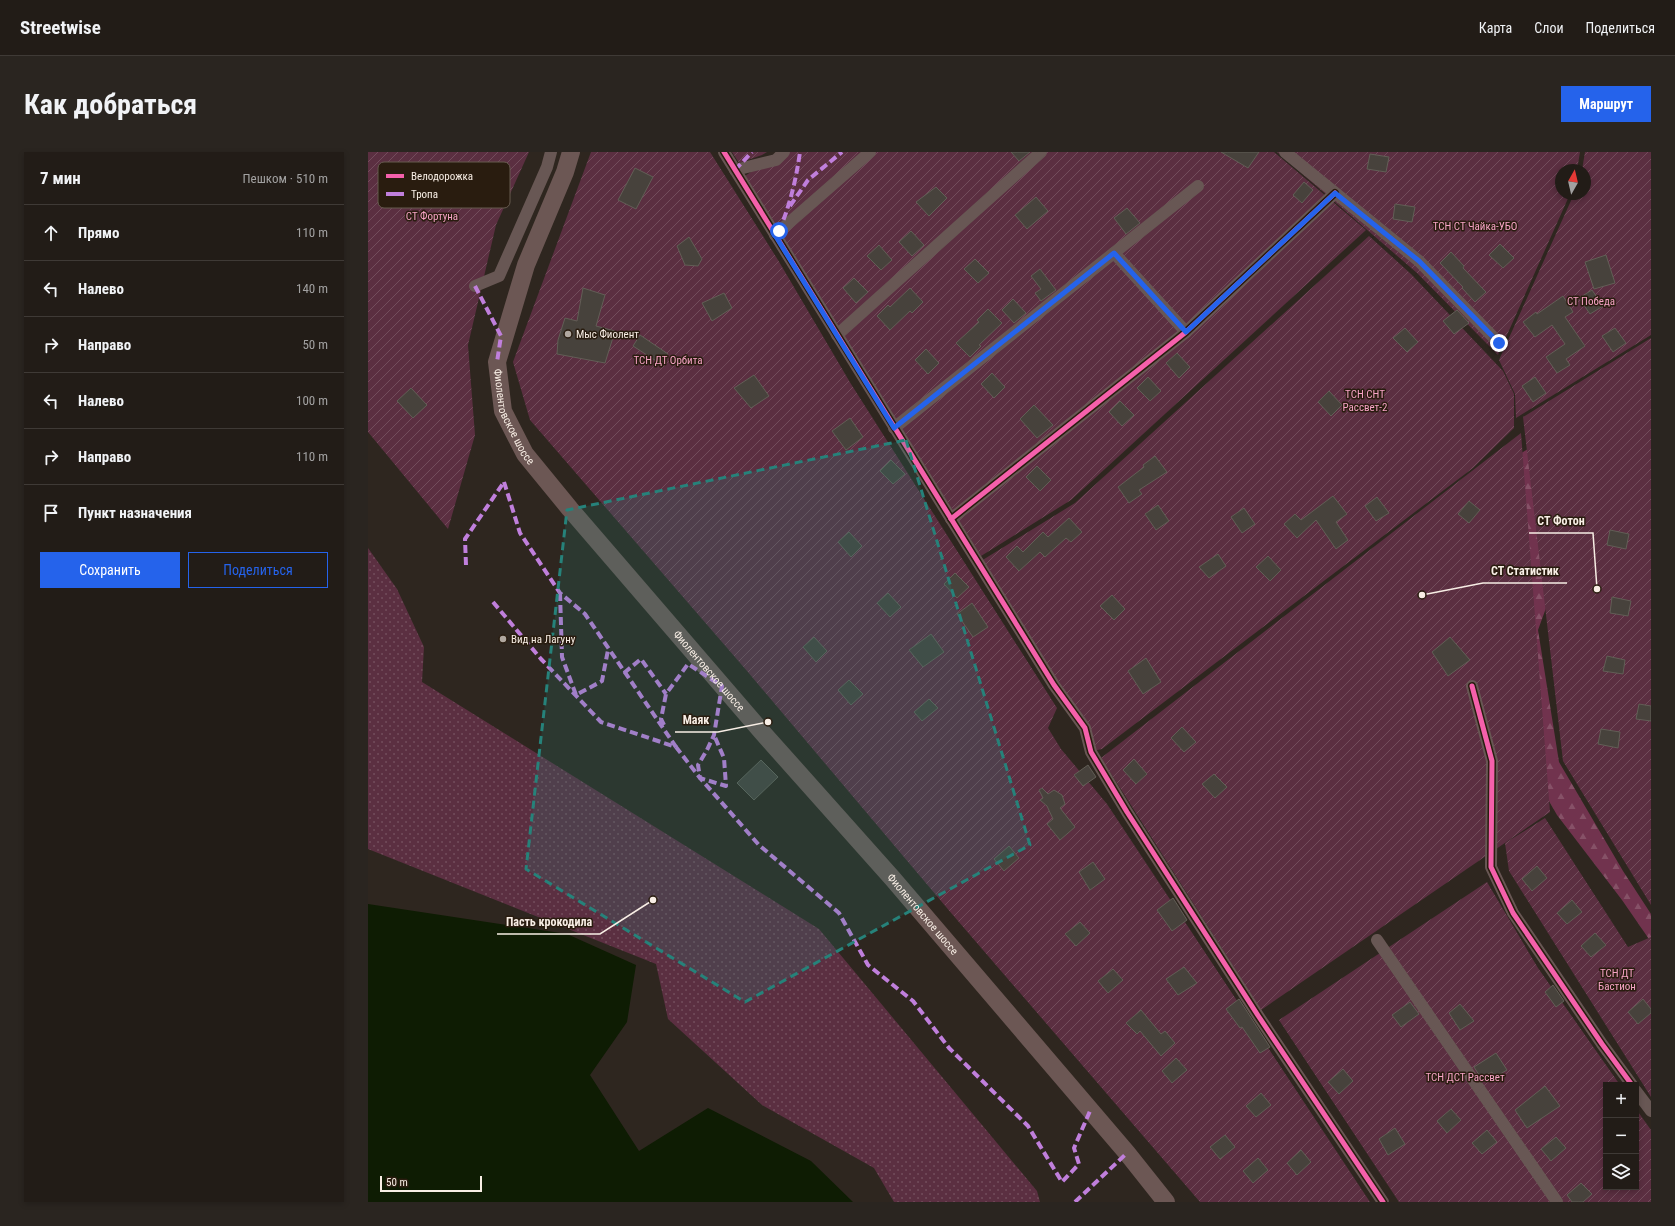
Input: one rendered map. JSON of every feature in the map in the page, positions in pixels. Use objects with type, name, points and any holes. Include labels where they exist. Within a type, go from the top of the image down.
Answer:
[{"type":"main road","name":"Фиолентовское шоссе","points":[[571,152],[565,172],[526,265],[496,362],[503,411],[525,454],[575,515],[762,732],[893,879],[1127,1153],[1166,1202]]},
{"type":"street","points":[[476,286],[499,276],[547,167],[551,152]]},
{"type":"street","points":[[724,152],[1054,685],[1085,728],[1091,752],[1131,818],[1259,1017],[1383,1202]]},
{"type":"street","points":[[735,170],[776,160],[784,152]]},
{"type":"street","points":[[775,235],[870,152]]},
{"type":"street","points":[[837,335],[1041,152]]},
{"type":"street","points":[[1285,152],[1419,261],[1499,343]]},
{"type":"street","points":[[894,428],[1198,186]]},
{"type":"street","points":[[951,519],[1186,332],[1335,193]]},
{"type":"street","points":[[1114,253],[1186,332]]},
{"type":"street","points":[[1472,686],[1492,761],[1491,867],[1513,913],[1602,1044],[1630,1082]]},
{"type":"street","points":[[1377,940],[1557,1202]]},
{"type":"street","points":[[1639,1095],[1651,1111]]},
{"type":"highlighted area","points":[[906,440],[1030,845],[745,1002],[526,869],[567,510]]},
{"type":"green space","name":"СТ Фортуна","points":[[368,152],[529,152],[510,194],[510,162],[378,162],[378,208],[504,208],[496,225],[468,345],[475,435],[448,529],[368,432]]},
{"type":"green space","name":"ТСН ДТ Орбита","points":[[591,152],[710,152],[778,260],[851,384],[1057,708],[1048,728],[1061,749],[1107,804],[1370,1202],[1200,1202],[952,914],[747,671],[530,420],[513,362]]},
{"type":"green space","points":[[732,152],[767,152],[739,163]]},
{"type":"green space","points":[[780,152],[1274,152],[1366,230],[1071,500],[981,556],[745,176]]},
{"type":"green space","name":"ТСН СТ Чайка-УБО","points":[[1277,152],[1580,152],[1578,164],[1555,164],[1555,200],[1567,200],[1498,355],[1417,273]]},
{"type":"green space","name":"СТ Победа","points":[[1585,152],[1651,152],[1651,335],[1516,418],[1515,394],[1499,360],[1571,200],[1591,200],[1591,164],[1583,164]]},
{"type":"green space","name":"ТСН СНТ Рассвет-2","points":[[1369,236],[1411,274],[1503,371],[1514,394],[1514,428],[1473,468],[1102,749],[1093,751],[981,561],[1075,503]]},
{"type":"green space","points":[[1651,338],[1651,905],[1563,761],[1523,417]]},
{"type":"green space","points":[[1573,419],[1574,531],[1538,630],[1559,762],[1623,871],[1651,914],[1651,942],[1622,900],[1557,815],[1490,698],[1511,460]]},
{"type":"green space","points":[[1521,433],[1550,812],[1261,1010],[1101,758]]},
{"type":"green space","points":[[368,548],[397,589],[424,647],[422,682],[819,929],[1037,1191],[1040,1202],[894,1202],[874,1168],[762,1105],[668,1019],[656,964],[368,849]]},
{"type":"green space","name":"ТСН ДТ Бастион","points":[[1545,818],[1628,947],[1651,937],[1651,1097],[1509,871],[1505,843]]},
{"type":"green space","name":"ТСН ДСТ Рассвет","points":[[1487,882],[1538,968],[1618,1082],[1603,1082],[1603,1190],[1639,1190],[1639,1113],[1651,1130],[1651,1202],[1399,1202],[1279,1020]]},
{"type":"shaded area","points":[[368,904],[567,934],[636,965],[627,1022],[590,1075],[639,1151],[708,1108],[811,1161],[853,1202],[368,1202]]},
{"type":"building","points":[[1011,152],[1030,152],[1019,161]]},
{"type":"building","points":[[1221,152],[1259,152],[1248,168]]},
{"type":"building","points":[[1370,154],[1389,157],[1386,172],[1367,169]]},
{"type":"building","points":[[635,168],[653,177],[636,209],[618,200]]},
{"type":"building","points":[[1304,182],[1313,190],[1302,203],[1293,195]]},
{"type":"building","points":[[936,187],[947,198],[929,216],[916,202]]},
{"type":"building","points":[[1036,197],[1048,211],[1027,229],[1015,215]]},
{"type":"building","points":[[1395,204],[1415,207],[1412,222],[1393,219]]},
{"type":"building","points":[[1127,208],[1140,223],[1126,234],[1114,218]]},
{"type":"building","points":[[911,231],[924,245],[912,256],[899,242]]},
{"type":"building","points":[[689,237],[702,259],[698,266],[685,265],[677,246]]},
{"type":"building","points":[[1500,244],[1514,258],[1503,268],[1489,255]]},
{"type":"building","points":[[879,245],[892,260],[881,270],[867,256]]},
{"type":"building","points":[[1451,252],[1464,266],[1463,268],[1486,292],[1475,302],[1440,263]]},
{"type":"building","points":[[1606,255],[1615,283],[1594,289],[1585,262]]},
{"type":"building","points":[[975,259],[989,273],[978,283],[964,269]]},
{"type":"building","points":[[1040,269],[1056,290],[1041,301],[1035,293],[1041,289],[1031,276]]},
{"type":"building","points":[[854,278],[868,292],[856,303],[843,288]]},
{"type":"building","points":[[583,288],[605,295],[596,326],[615,331],[605,363],[557,354],[558,340],[565,318],[577,321]]},
{"type":"building","points":[[910,288],[923,302],[912,313],[910,311],[890,330],[877,316],[888,305],[890,307]]},
{"type":"building","points":[[1592,290],[1603,306],[1590,314],[1579,298]]},
{"type":"building","points":[[724,293],[732,308],[712,321],[702,303]]},
{"type":"building","points":[[1563,296],[1573,312],[1565,317],[1585,346],[1566,359],[1570,365],[1557,373],[1546,357],[1565,344],[1552,325],[1535,337],[1523,322],[1536,312],[1537,314]]},
{"type":"building","points":[[1013,299],[1026,313],[1014,323],[1002,310]]},
{"type":"building","points":[[988,309],[1002,323],[979,345],[981,346],[970,357],[956,343],[979,322],[977,320]]},
{"type":"building","points":[[1457,310],[1469,323],[1454,334],[1443,321]]},
{"type":"building","points":[[1405,328],[1418,342],[1407,352],[1393,338]]},
{"type":"building","points":[[1615,328],[1626,343],[1613,352],[1602,336]]},
{"type":"building","points":[[640,335],[668,354],[661,364],[633,346]]},
{"type":"building","points":[[926,349],[939,363],[928,374],[915,360]]},
{"type":"building","points":[[1177,353],[1190,367],[1179,378],[1166,363]]},
{"type":"building","points":[[992,373],[1005,387],[994,398],[981,384]]},
{"type":"building","points":[[754,375],[769,396],[751,408],[734,388]]},
{"type":"building","points":[[1148,377],[1161,391],[1150,401],[1137,388]]},
{"type":"building","points":[[1535,377],[1546,393],[1533,402],[1522,386]]},
{"type":"building","points":[[411,388],[427,405],[413,418],[397,401]]},
{"type":"building","points":[[1329,391],[1342,405],[1331,416],[1318,402]]},
{"type":"building","points":[[1120,401],[1134,415],[1122,426],[1109,412]]},
{"type":"building","points":[[1034,405],[1053,425],[1037,438],[1020,419]]},
{"type":"building","points":[[850,418],[863,437],[846,450],[832,431]]},
{"type":"building","points":[[1155,456],[1167,472],[1139,490],[1142,494],[1129,503],[1118,487],[1144,467],[1143,465]]},
{"type":"building","points":[[891,460],[905,474],[893,484],[880,471]]},
{"type":"building","points":[[1037,466],[1051,480],[1040,491],[1026,477]]},
{"type":"building","points":[[1333,496],[1347,514],[1336,522],[1348,540],[1336,549],[1316,520],[1297,538],[1284,524],[1295,514],[1301,520]]},
{"type":"building","points":[[1377,497],[1389,513],[1376,521],[1365,506]]},
{"type":"building","points":[[1469,501],[1480,510],[1469,523],[1458,514]]},
{"type":"building","points":[[1158,505],[1169,521],[1156,530],[1145,514]]},
{"type":"building","points":[[1244,508],[1255,524],[1242,533],[1231,517]]},
{"type":"building","points":[[1069,518],[1082,532],[1071,542],[1066,538],[1045,557],[1040,552],[1019,571],[1006,557],[1017,546],[1023,552],[1043,532],[1048,537]]},
{"type":"building","points":[[1610,530],[1629,534],[1626,549],[1607,545]]},
{"type":"building","points":[[849,532],[862,546],[851,557],[838,542]]},
{"type":"building","points":[[1218,554],[1226,566],[1209,578],[1199,567]]},
{"type":"building","points":[[1268,556],[1281,570],[1270,581],[1256,567]]},
{"type":"building","points":[[955,573],[969,587],[957,598],[944,584]]},
{"type":"building","points":[[888,593],[901,607],[890,617],[877,603]]},
{"type":"building","points":[[1112,595],[1125,609],[1114,620],[1100,606]]},
{"type":"building","points":[[1612,597],[1631,601],[1628,616],[1610,613]]},
{"type":"building","points":[[972,603],[988,627],[973,637],[957,614]]},
{"type":"building","points":[[931,634],[944,652],[923,667],[909,650]]},
{"type":"building","points":[[814,637],[827,651],[816,662],[803,647]]},
{"type":"building","points":[[1450,637],[1470,660],[1448,676],[1432,652]]},
{"type":"building","points":[[1607,656],[1625,660],[1623,674],[1603,671]]},
{"type":"building","points":[[1146,658],[1161,682],[1143,694],[1128,671]]},
{"type":"building","points":[[849,680],[863,694],[851,705],[838,690]]},
{"type":"building","points":[[929,699],[938,708],[922,721],[914,712]]},
{"type":"building","points":[[1639,704],[1651,706],[1651,721],[1636,719]]},
{"type":"building","points":[[1182,727],[1196,742],[1184,752],[1171,738]]},
{"type":"building","points":[[1601,729],[1620,732],[1618,748],[1598,744]]},
{"type":"building","points":[[1134,759],[1147,774],[1136,784],[1123,770]]},
{"type":"building","points":[[761,760],[778,777],[754,800],[737,783]]},
{"type":"building","points":[[1088,765],[1096,777],[1083,786],[1074,775]]},
{"type":"building","points":[[1214,774],[1227,787],[1215,798],[1202,784]]},
{"type":"building","points":[[1042,788],[1048,794],[1054,790],[1062,795],[1065,804],[1060,808],[1075,827],[1060,840],[1047,824],[1053,819],[1047,806],[1040,800],[1043,798],[1039,790]]},
{"type":"building","points":[[1009,846],[1019,858],[1004,871],[994,859]]},
{"type":"building","points":[[1093,862],[1105,879],[1090,890],[1079,872]]},
{"type":"building","points":[[1537,866],[1547,878],[1532,891],[1522,879]]},
{"type":"building","points":[[1173,898],[1187,920],[1172,931],[1157,910]]},
{"type":"building","points":[[1572,900],[1582,912],[1567,924],[1557,913]]},
{"type":"building","points":[[1080,922],[1090,933],[1076,946],[1065,934]]},
{"type":"building","points":[[1595,933],[1606,945],[1591,957],[1581,946]]},
{"type":"building","points":[[1184,967],[1197,983],[1178,995],[1166,979]]},
{"type":"building","points":[[1113,969],[1123,980],[1108,993],[1098,981]]},
{"type":"building","points":[[1553,985],[1564,1001],[1556,1007],[1545,992]]},
{"type":"building","points":[[1239,999],[1270,1047],[1260,1053],[1242,1027],[1240,1028],[1226,1009]]},
{"type":"building","points":[[1643,999],[1651,1009],[1651,1013],[1638,1024],[1628,1012]]},
{"type":"building","points":[[1410,1002],[1419,1014],[1401,1027],[1392,1015]]},
{"type":"building","points":[[1460,1004],[1474,1021],[1460,1030],[1449,1013]]},
{"type":"building","points":[[1141,1010],[1161,1034],[1165,1031],[1175,1043],[1161,1056],[1140,1031],[1137,1034],[1126,1023]]},
{"type":"building","points":[[1496,1053],[1507,1070],[1495,1077],[1492,1072],[1481,1078],[1474,1067]]},
{"type":"building","points":[[1176,1058],[1187,1070],[1172,1083],[1162,1071]]},
{"type":"building","points":[[1343,1069],[1353,1081],[1339,1094],[1328,1082]]},
{"type":"building","points":[[1545,1086],[1560,1106],[1527,1128],[1515,1110]]},
{"type":"building","points":[[1261,1093],[1271,1105],[1256,1117],[1246,1106]]},
{"type":"building","points":[[1451,1109],[1461,1120],[1447,1133],[1437,1121]]},
{"type":"building","points":[[1395,1128],[1405,1144],[1388,1155],[1379,1139]]},
{"type":"building","points":[[1487,1130],[1497,1142],[1482,1154],[1472,1143]]},
{"type":"building","points":[[1225,1135],[1235,1147],[1220,1159],[1210,1147]]},
{"type":"building","points":[[1556,1137],[1566,1148],[1551,1161],[1541,1149]]},
{"type":"building","points":[[1301,1150],[1311,1162],[1297,1175],[1287,1163]]},
{"type":"building","points":[[1258,1158],[1268,1170],[1253,1183],[1243,1171]]},
{"type":"building","points":[[1581,1183],[1592,1194],[1583,1202],[1572,1202],[1567,1195]]},
{"type":"marked path","points":[[735,170],[752,152]]},
{"type":"marked path","points":[[779,231],[792,192],[800,152]]},
{"type":"marked path","points":[[790,206],[808,180],[842,152]]},
{"type":"marked path","points":[[475,286],[501,336],[497,362]]},
{"type":"marked path","points":[[504,482],[520,533],[560,593],[585,614],[676,747]]},
{"type":"marked path","points":[[466,565],[465,539],[504,482]]},
{"type":"marked path","points":[[560,593],[562,657],[576,695],[602,681],[608,650]]},
{"type":"marked path","points":[[493,602],[541,659],[601,722],[676,747],[700,778],[759,845],[839,913],[868,965],[913,1001],[949,1048],[1028,1126],[1062,1182],[1079,1164],[1074,1148],[1090,1111]]},
{"type":"marked path","points":[[624,673],[641,659],[666,694]]},
{"type":"marked path","points":[[664,725],[661,719],[666,694],[688,664],[722,686],[714,735],[698,765],[700,778],[726,786],[724,758],[714,735]]},
{"type":"marked path","points":[[1075,1202],[1127,1153]]},
{"type":"cycle path","points":[[724,152],[1054,685],[1085,728],[1091,752],[1127,812],[1259,1017],[1383,1202]]},
{"type":"cycle path","points":[[951,519],[1186,332],[1335,193]]},
{"type":"cycle path","points":[[1472,686],[1492,761],[1491,867],[1513,913],[1602,1044],[1630,1082]]},
{"type":"place","name":"Мыс Фиолент","points":[[568,334]]},
{"type":"place","name":"СТ Фотон","points":[[1597,589]]},
{"type":"place","name":"СТ Статистик","points":[[1422,595]]},
{"type":"place","name":"Вид на Лагуну","points":[[503,639]]},
{"type":"place","name":"Маяк","points":[[768,722]]},
{"type":"place","name":"Пасть крокодила","points":[[653,900]]},
{"type":"route","points":[[779,231],[775,235],[894,428],[1114,253],[1186,332],[1335,193],[1419,261],[1499,343]]}]
